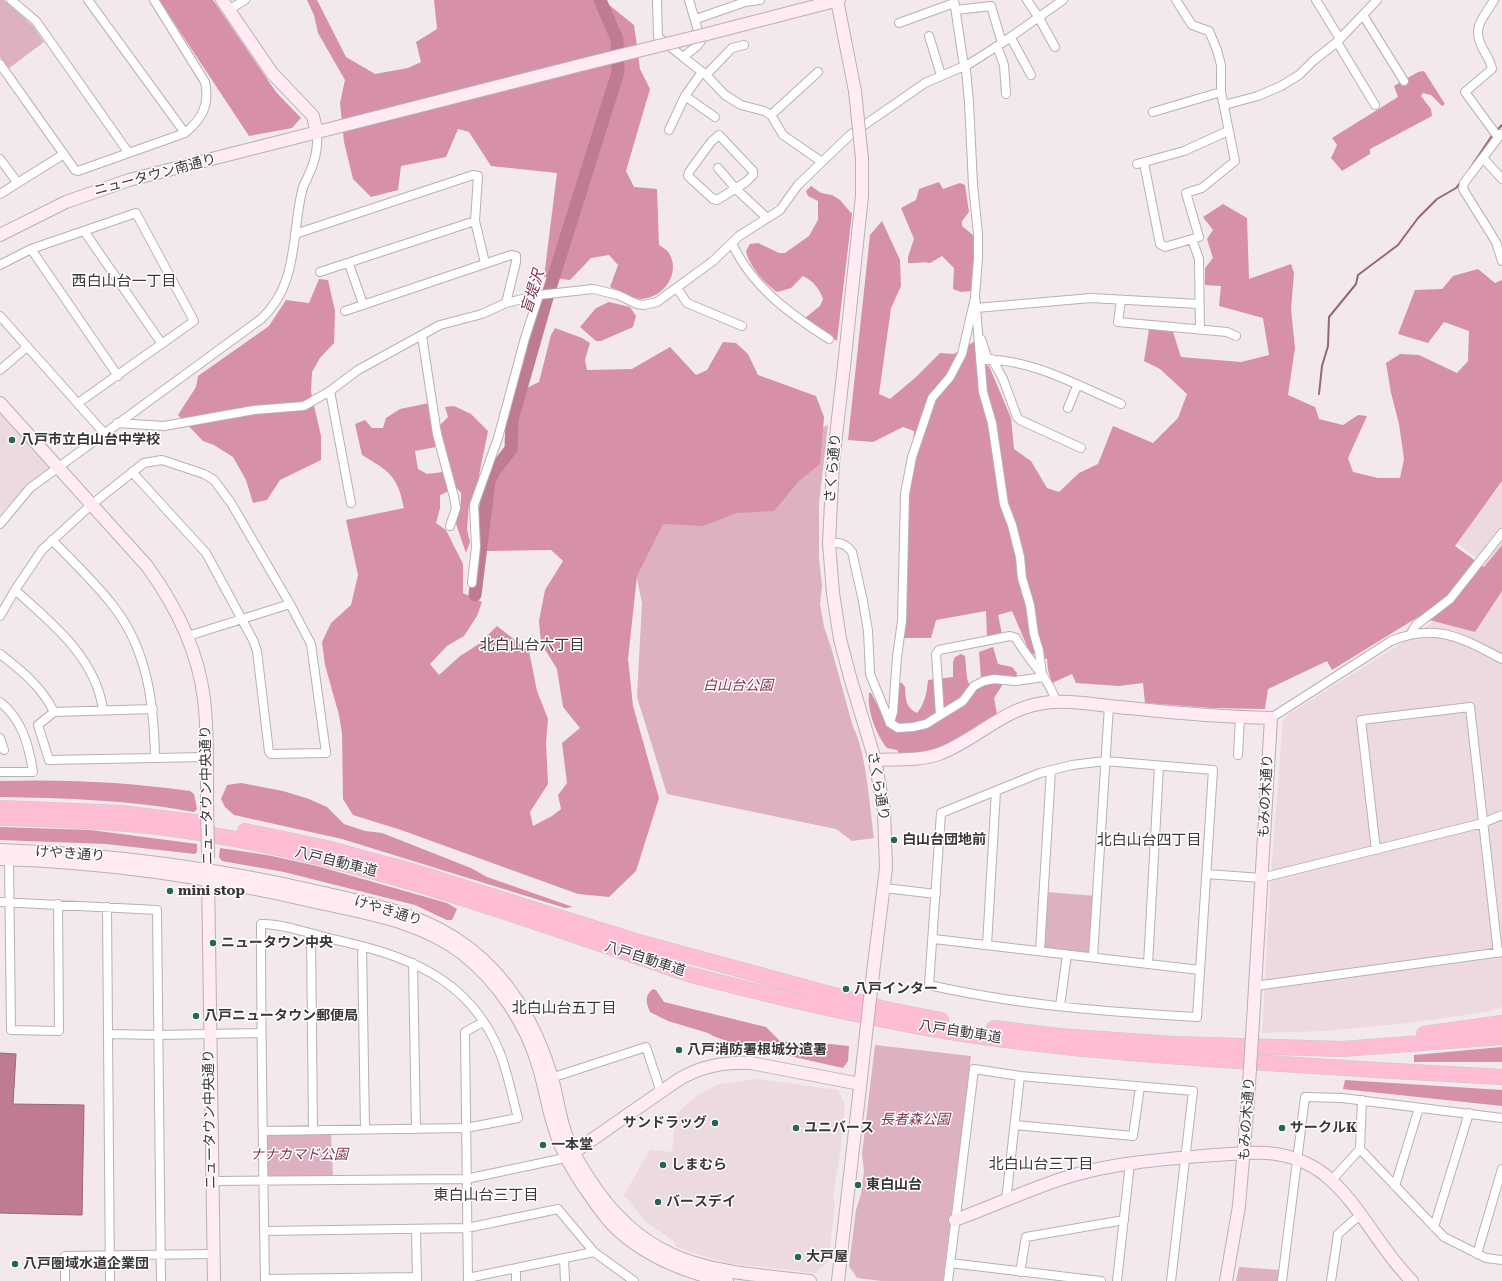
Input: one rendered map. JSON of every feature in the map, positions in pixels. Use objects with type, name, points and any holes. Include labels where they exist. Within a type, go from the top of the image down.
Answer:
[{"type":"highway","name":"八戸自動車道","points":[[0,808],[114,812],[168,818],[259,833],[322,847],[411,871],[635,941],[885,1009],[941,1020],[1059,1036],[1173,1044],[1273,1047]]},
{"type":"highway","name":"八戸自動車道","points":[[0,818],[47,819],[126,824],[188,831],[256,843],[405,880],[688,974],[806,1005],[883,1020],[940,1030],[1058,1046],[1161,1056],[1298,1065]]},
{"type":"highway","points":[[1273,1047],[1399,1038],[1502,1023]]},
{"type":"highway","points":[[1273,1047],[1342,1049],[1502,1038]]},
{"type":"highway","points":[[1298,1065],[1502,1067]]},
{"type":"highway","points":[[1298,1065],[1502,1077]]},
{"type":"street","points":[[11,0],[36,21],[128,152]]},
{"type":"street","points":[[88,0],[185,133]]},
{"type":"street","points":[[0,64],[64,154],[78,171],[185,133],[197,123],[202,114],[208,98],[206,82],[154,0]]},
{"type":"street","points":[[0,524],[30,488],[261,319],[273,308],[281,296],[292,259],[303,186],[318,150],[317,133],[313,116],[272,73],[225,5],[245,0]]},
{"type":"street","points":[[657,0],[658,37],[704,73],[725,95],[741,105],[764,111],[771,115],[783,135],[822,162]]},
{"type":"street","points":[[682,57],[697,46],[701,41],[696,19],[689,0]]},
{"type":"street","points":[[696,19],[745,2],[760,0]]},
{"type":"street","name":"ニュータウン南通り","points":[[0,235],[42,213],[96,190],[128,180],[707,34],[825,2],[838,0]]},
{"type":"street","name":"さくら通り","points":[[838,0],[855,91],[862,152],[862,196],[832,469],[828,543],[833,593],[840,639],[875,760],[884,811],[886,843],[884,888],[838,1281]]},
{"type":"street","points":[[1027,0],[1040,18],[1055,47]]},
{"type":"street","points":[[117,423],[164,426],[254,410],[294,408],[312,402],[330,391],[358,370],[440,325],[482,314],[506,303],[539,295],[593,289],[618,295],[637,304],[644,305],[657,302],[713,261],[732,243],[780,210],[798,185],[850,135],[925,84],[965,65],[1000,45],[1040,18],[1063,0]]},
{"type":"street","points":[[1316,0],[1375,105]]},
{"type":"street","points":[[1224,105],[1258,96],[1281,86],[1299,75],[1313,60],[1339,41],[1377,0]]},
{"type":"street","points":[[1494,0],[1477,31],[1478,39],[1491,63],[1492,69],[1465,92],[1500,135],[1464,184],[1463,189],[1496,242],[1502,261]]},
{"type":"street","points":[[1179,1],[1192,25],[1196,28],[1205,28],[1209,31],[1213,38],[1221,65],[1221,92],[1228,131],[1234,151],[1234,163],[1202,188],[1186,193],[1199,237],[1165,247],[1160,244],[1140,164],[1184,151],[1228,131]]},
{"type":"street","points":[[890,723],[893,712],[897,657],[902,621],[905,494],[912,457],[932,398],[950,377],[962,354],[975,296],[978,259],[978,234],[973,185],[970,102],[955,4]]},
{"type":"street","points":[[899,23],[955,4],[991,6],[1004,65],[1006,94]]},
{"type":"street","points":[[1363,15],[1404,81]]},
{"type":"street","points":[[929,36],[942,75]]},
{"type":"street","points":[[1011,38],[1031,75]]},
{"type":"street","points":[[669,130],[685,96],[704,73],[732,48],[744,45]]},
{"type":"street","points":[[771,115],[818,72]]},
{"type":"street","points":[[1153,112],[1221,92]]},
{"type":"street","points":[[685,96],[715,117]]},
{"type":"street","points":[[719,135],[753,171],[753,175],[736,189],[717,200],[713,199],[688,176],[688,172],[711,142],[719,135]]},
{"type":"street","points":[[0,194],[64,154]]},
{"type":"street","points":[[0,158],[17,182]]},
{"type":"street","points":[[1483,158],[1502,179]]},
{"type":"street","points":[[718,168],[736,189],[767,218]]},
{"type":"street","points":[[295,234],[473,176],[479,178],[475,221],[485,263]]},
{"type":"street","points":[[0,265],[31,249],[136,213],[194,321],[78,404]]},
{"type":"street","points":[[320,272],[349,264],[475,221]]},
{"type":"street","points":[[84,231],[162,344]]},
{"type":"street","points":[[1192,239],[1199,259],[1200,330]]},
{"type":"street","points":[[732,243],[737,255],[767,292],[798,319],[829,339]]},
{"type":"street","points":[[31,249],[118,376]]},
{"type":"street","points":[[345,311],[511,255],[516,256],[516,262],[506,303]]},
{"type":"street","points":[[349,264],[363,304]]},
{"type":"street","points":[[677,288],[687,303],[742,326]]},
{"type":"street","points":[[472,583],[476,547],[474,505],[498,438],[525,338],[539,295]]},
{"type":"street","points":[[975,296],[980,336],[986,360],[985,402],[992,424],[1004,504],[1012,524],[1020,557],[1022,578],[1030,605],[1034,634],[1039,651],[1043,675]]},
{"type":"street","points":[[976,308],[1092,298],[1199,304]]},
{"type":"street","points":[[1121,300],[1118,322],[1227,332],[1236,336]]},
{"type":"street","points":[[0,316],[104,433]]},
{"type":"street","points":[[422,336],[436,434],[456,508],[450,526]]},
{"type":"street","points":[[0,370],[27,347]]},
{"type":"street","points":[[986,360],[1039,369],[1121,404]]},
{"type":"street","points":[[986,360],[1003,379],[1016,417],[1081,448]]},
{"type":"street","points":[[1068,408],[1077,386]]},
{"type":"street","points":[[330,391],[351,503]]},
{"type":"street","name":"ニュータウン中央通り","points":[[0,402],[152,572],[172,603],[188,636],[198,670],[204,699],[206,757],[212,1254],[214,1281]]},
{"type":"street","points":[[0,616],[15,590],[42,550],[91,505],[132,472],[144,463],[162,460],[214,480],[231,503],[290,604],[311,644],[326,752],[271,754],[269,752],[256,651],[253,640],[206,553],[132,472]]},
{"type":"street","points":[[1411,634],[1416,625],[1450,599],[1502,534]]},
{"type":"street","points":[[52,540],[102,592],[115,608],[125,625],[145,668],[153,709],[155,758]]},
{"type":"street","points":[[828,543],[841,543],[847,546],[852,552],[863,600],[868,631],[870,674],[890,723],[898,728],[926,724],[963,700],[974,686],[984,681],[994,679],[1015,681],[1043,675]]},
{"type":"street","points":[[15,590],[50,621],[78,652],[96,685],[102,710]]},
{"type":"street","points":[[188,636],[290,604]]},
{"type":"street","points":[[875,760],[919,758],[937,755],[964,742],[1014,711],[1038,704],[1056,702],[1220,717],[1271,718],[1391,640],[1411,634],[1439,632],[1456,636],[1502,659]]},
{"type":"street","points":[[940,715],[936,654],[939,650],[1010,636],[1016,638],[1022,649],[1043,675],[1053,690],[1056,702]]},
{"type":"street","points":[[0,654],[23,672],[39,688],[54,712]]},
{"type":"street","points":[[0,702],[14,717],[22,731],[28,745],[33,772],[0,772]]},
{"type":"street","points":[[1093,957],[1109,706]]},
{"type":"street","points":[[1255,986],[1500,952],[1483,824],[1470,707],[1361,720],[1376,850]]},
{"type":"street","points":[[153,709],[54,712],[38,725],[49,760],[206,757]]},
{"type":"street","points":[[1238,755],[1240,718]]},
{"type":"street","name":"もみの木通り","points":[[1226,1281],[1239,1206],[1245,1153],[1271,718]]},
{"type":"street","points":[[0,738],[4,750]]},
{"type":"street","points":[[1106,761],[1159,766],[1213,770],[1197,1017],[1137,1014],[976,996],[929,985],[934,939],[941,812],[1051,770],[1106,761]]},
{"type":"street","points":[[1148,964],[1159,766]]},
{"type":"street","points":[[1040,951],[1051,770]]},
{"type":"street","points":[[987,945],[996,791]]},
{"type":"street","points":[[1207,874],[1261,878],[1483,824],[1502,815]]},
{"type":"street","name":"けやき通り","points":[[0,850],[111,857],[208,869],[256,878],[380,906],[421,920],[448,934],[481,958],[508,987],[529,1021],[539,1042],[551,1078],[565,1131],[569,1156],[620,1218],[636,1232],[668,1253],[689,1262],[714,1269],[810,1281]]},
{"type":"street","points":[[4,859],[9,902],[11,1030],[59,1031],[58,904]]},
{"type":"street","name":"けやき通り","points":[[4,859],[208,869],[259,888],[392,919],[414,926],[439,938],[462,954],[496,987],[513,1010],[528,1038],[538,1067],[555,1133],[596,1204],[611,1223],[639,1246],[662,1259],[681,1268],[727,1281]]},
{"type":"street","points":[[884,888],[936,894]]},
{"type":"street","points":[[0,902],[158,910],[161,1281]]},
{"type":"street","points":[[107,907],[110,1281]]},
{"type":"street","points":[[263,1131],[466,1128],[518,1118],[500,1054],[483,1022],[473,1009],[448,984],[432,973],[394,955],[311,934],[261,924],[261,1034],[265,1280],[417,1279],[416,1230]]},
{"type":"street","points":[[311,934],[313,1130]]},
{"type":"street","points":[[934,939],[1200,970]]},
{"type":"street","points":[[362,946],[365,1129]]},
{"type":"street","points":[[1060,1006],[1067,955]]},
{"type":"street","points":[[413,963],[416,1129]]},
{"type":"street","points":[[483,1022],[465,1032],[468,1279],[594,1252]]},
{"type":"street","points":[[108,1034],[261,1034]]},
{"type":"street","points":[[551,1078],[646,1047],[661,1092]]},
{"type":"street","points":[[211,1181],[466,1178],[569,1156],[691,1072],[709,1066],[736,1062],[751,1063],[860,1084]]},
{"type":"street","points":[[948,1281],[974,1069],[1020,1076],[1193,1091],[1171,1281]]},
{"type":"street","points":[[1006,1201],[1020,1076]]},
{"type":"street","points":[[1015,1125],[1133,1136],[1140,1087]]},
{"type":"street","points":[[1282,1281],[1304,1097],[1362,1100],[1502,1118]]},
{"type":"street","points":[[1331,1181],[1360,1149],[1362,1100]]},
{"type":"street","points":[[1395,1186],[1419,1108]]},
{"type":"street","points":[[1434,1227],[1469,1113]]},
{"type":"street","points":[[1360,1149],[1444,1238],[1486,1258],[1502,1260]]},
{"type":"street","points":[[955,1220],[1073,1175],[1130,1163],[1186,1157],[1270,1153],[1297,1159],[1316,1169],[1331,1181],[1360,1215],[1397,1267],[1412,1281]]},
{"type":"street","points":[[1117,1281],[1130,1163]]},
{"type":"street","points":[[1477,1254],[1502,1169]]},
{"type":"street","points":[[264,1231],[416,1230],[467,1228],[558,1210],[594,1252],[634,1281]]},
{"type":"street","points":[[1331,1281],[1338,1234],[1360,1215]]},
{"type":"street","points":[[1020,1272],[1026,1238],[1124,1220]]},
{"type":"street","points":[[66,1281],[65,1256],[110,1254],[212,1254]]},
{"type":"street","points":[[564,1258],[564,1281]]},
{"type":"street","points":[[950,1263],[1101,1281]]},
{"type":"street","points":[[516,1268],[516,1281]]},
{"type":"shaded area","points":[[159,0],[213,0],[276,92],[301,118],[292,128],[249,136]]},
{"type":"shaded area","points":[[307,0],[317,0],[346,57],[375,74],[408,68],[421,62],[416,42],[437,29],[434,0],[603,0],[634,25],[640,69],[650,89],[626,171],[634,187],[657,189],[659,245],[669,253],[673,268],[668,283],[657,294],[649,298],[641,299],[629,296],[610,287],[618,265],[609,255],[591,258],[570,280],[544,277],[557,173],[491,166],[469,132],[458,129],[446,157],[401,166],[398,190],[371,197],[353,179],[344,142],[340,103],[345,80],[318,33],[314,15]]},
{"type":"shaded area","points":[[1424,71],[1445,104],[1442,106],[1431,95],[1423,93],[1421,96],[1431,109],[1432,116],[1370,149],[1370,154],[1342,171],[1331,158],[1337,145],[1332,138],[1398,97],[1394,86],[1418,72]]},
{"type":"shaded area","points":[[939,182],[943,189],[960,183],[965,185],[969,212],[962,221],[962,226],[973,235],[975,260],[972,291],[961,292],[953,289],[954,268],[942,256],[930,263],[908,263],[908,257],[914,239],[901,208],[916,200],[919,189]]},
{"type":"shaded area","points":[[811,186],[821,193],[832,195],[840,200],[852,214],[837,341],[811,325],[805,318],[820,306],[823,299],[813,283],[803,276],[791,288],[777,292],[758,274],[750,263],[746,251],[750,244],[758,243],[779,253],[785,253],[809,236],[818,220],[818,201],[808,196],[806,191]]},
{"type":"shaded area","points":[[1223,204],[1247,218],[1249,279],[1291,264],[1294,273],[1291,309],[1295,348],[1288,395],[1315,407],[1319,419],[1343,425],[1358,415],[1367,416],[1348,458],[1353,472],[1378,478],[1400,478],[1404,459],[1399,424],[1391,393],[1386,363],[1400,354],[1419,355],[1457,373],[1468,361],[1469,331],[1444,322],[1428,343],[1398,334],[1415,290],[1442,289],[1453,276],[1478,269],[1495,283],[1502,280],[1502,481],[1455,546],[1484,567],[1502,545],[1502,591],[1475,632],[1418,617],[1332,670],[1327,661],[1268,689],[1265,709],[1213,708],[1145,703],[1143,683],[1119,686],[1076,683],[1072,674],[1052,683],[1048,670],[1047,659],[1030,653],[1012,611],[998,615],[1002,634],[987,637],[986,611],[936,620],[931,638],[903,638],[907,598],[909,490],[914,431],[903,427],[873,442],[848,440],[870,235],[882,221],[900,260],[901,286],[891,308],[879,394],[890,399],[915,378],[940,353],[954,354],[975,341],[976,362],[989,366],[1011,418],[1014,449],[1031,461],[1047,488],[1059,492],[1079,473],[1098,464],[1113,426],[1153,443],[1178,418],[1187,394],[1160,369],[1144,361],[1149,329],[1173,332],[1181,357],[1241,362],[1269,355],[1263,318],[1219,306],[1221,286],[1205,285],[1205,268],[1213,258],[1207,239],[1213,230],[1203,217]]},
{"type":"shaded area","points":[[319,279],[328,280],[335,311],[334,343],[320,358],[312,372],[311,392],[321,436],[321,460],[280,480],[267,500],[253,503],[246,480],[233,457],[214,445],[203,441],[178,415],[196,387],[198,376],[269,326],[286,300],[309,303]]},
{"type":"shaded area","points":[[609,302],[630,307],[636,316],[633,327],[601,341],[596,341],[580,327],[596,308]]},
{"type":"shaded area","points":[[555,328],[582,338],[590,343],[585,360],[587,370],[632,369],[670,347],[696,375],[707,370],[723,342],[736,343],[748,354],[758,375],[816,396],[824,417],[820,464],[799,481],[774,511],[737,513],[703,526],[663,524],[637,576],[628,659],[633,706],[659,798],[636,871],[609,897],[578,894],[401,830],[353,815],[343,799],[342,733],[339,715],[325,665],[322,642],[331,623],[351,605],[358,575],[346,520],[404,508],[395,481],[386,471],[362,455],[355,424],[365,420],[372,428],[383,428],[386,418],[400,409],[429,403],[436,447],[415,451],[418,469],[427,474],[443,472],[449,491],[440,495],[440,508],[436,523],[446,530],[463,564],[463,593],[482,602],[477,616],[464,636],[447,646],[430,664],[439,675],[460,656],[479,644],[497,626],[529,651],[537,691],[548,719],[546,743],[548,784],[530,812],[533,826],[552,816],[561,809],[558,795],[567,783],[562,743],[580,728],[563,707],[557,669],[541,643],[539,621],[545,590],[563,561],[551,550],[487,551],[488,518],[494,481],[513,454],[518,438],[518,417],[525,389],[539,382],[551,335]]},
{"type":"shaded area","points":[[454,406],[471,414],[488,431],[476,490],[469,504],[467,529],[470,542],[466,553],[456,524],[461,502],[461,493],[454,485],[440,425],[448,417],[445,407]]},
{"type":"shaded area","name":"八戸市立白山台中学校","points":[[0,412],[50,467],[29,483],[0,515]]},
{"type":"shaded area","points":[[1502,482],[1502,1007],[1486,1012],[1409,1023],[1324,1031],[1262,1033],[1270,889],[1283,721],[1286,716],[1405,641],[1435,620],[1455,603],[1485,565],[1456,542]]},
{"type":"shaded area","points":[[993,647],[998,664],[1012,667],[1017,673],[1016,678],[1003,684],[994,698],[997,714],[950,744],[936,750],[900,754],[897,750],[887,748],[879,736],[873,722],[869,707],[869,693],[871,693],[886,722],[897,683],[902,683],[905,687],[908,705],[917,713],[924,702],[928,680],[953,677],[953,662],[955,657],[961,654],[965,656],[967,678],[970,687],[981,678],[979,652]]},
{"type":"shaded area","points":[[48,780],[95,782],[143,785],[190,791],[194,794],[197,809],[194,812],[122,802],[0,797],[0,781]]},
{"type":"shaded area","points":[[241,783],[283,791],[309,799],[327,807],[344,824],[365,831],[382,833],[471,868],[487,877],[573,907],[565,908],[342,839],[234,815],[225,807],[221,799],[227,785]]},
{"type":"shaded area","points":[[0,827],[91,830],[197,844],[197,852],[195,854],[106,844],[0,840]]},
{"type":"shaded area","points":[[220,848],[267,855],[317,866],[447,903],[457,909],[452,920],[447,920],[415,905],[284,872],[222,861],[219,857]]},
{"type":"shaded area","points":[[653,989],[656,990],[664,1002],[766,1027],[779,1040],[811,1048],[830,1044],[849,1046],[848,1061],[843,1068],[834,1066],[732,1043],[708,1033],[668,1021],[650,1012],[647,997]]},
{"type":"shaded area","points":[[1502,1047],[1502,1062],[1414,1062],[1414,1055]]},
{"type":"shaded area","points":[[0,1053],[16,1054],[13,1104],[84,1105],[82,1215],[0,1213]]},
{"type":"shaded area","points":[[758,1079],[838,1090],[845,1104],[840,1153],[833,1196],[835,1205],[828,1262],[815,1273],[727,1263],[675,1246],[675,1242],[646,1222],[624,1195],[650,1150],[672,1152],[676,1114],[699,1094],[719,1084]]},
{"type":"shaded area","points":[[1345,1080],[1502,1090],[1502,1106],[1343,1089]]},
{"type":"green space","points":[[0,0],[4,0],[33,26],[44,42],[8,69],[0,57]]},
{"type":"green space","name":"白山台公園","points":[[828,425],[819,504],[819,559],[822,586],[820,604],[824,627],[861,750],[867,780],[874,838],[852,841],[836,829],[667,794],[637,697],[642,603],[626,525]]},
{"type":"green space","points":[[1047,892],[1095,896],[1091,952],[1088,954],[1045,948]]},
{"type":"green space","name":"長者森公園","points":[[875,1045],[971,1056],[943,1281],[882,1281],[857,1278],[849,1266],[856,1210],[861,1194],[864,1171],[862,1154]]},
{"type":"green space","name":"ナナカマド公園","points":[[331,1133],[333,1176],[270,1176],[267,1174],[266,1135]]},
{"type":"green space","points":[[1239,1267],[1279,1270],[1278,1281],[1236,1281]]},
{"type":"waterway","name":"盲堤沢","points":[[475,595],[489,481],[494,471],[511,449],[512,420],[546,301],[618,72],[617,39],[600,0]]},
{"type":"waterway","points":[[1496,131],[1502,125]]},
{"type":"waterway","points":[[1469,170],[1493,134]]},
{"type":"waterway","points":[[1319,394],[1322,366],[1328,346],[1329,317],[1356,284],[1358,275],[1398,245],[1418,218],[1437,199],[1456,188],[1461,182]]},
{"type":"place","name":"八戸市立白山台中学校","points":[[12,440]]},
{"type":"place","name":"白山台団地前","points":[[894,840]]},
{"type":"place","name":"mini stop","points":[[170,891]]},
{"type":"place","name":"ニュータウン中央","points":[[213,943]]},
{"type":"place","name":"八戸インター","points":[[846,989]]},
{"type":"place","name":"八戸ニュータウン郵便局","points":[[196,1016]]},
{"type":"place","name":"八戸消防署根城分遣署","points":[[679,1050]]},
{"type":"place","name":"サンドラッグ","points":[[715,1123]]},
{"type":"place","name":"ユニバース","points":[[796,1128]]},
{"type":"place","name":"サークルK","points":[[1282,1128]]},
{"type":"place","name":"一本堂","points":[[543,1145]]},
{"type":"place","name":"しまむら","points":[[663,1165]]},
{"type":"place","name":"東白山台","points":[[858,1185]]},
{"type":"place","name":"バースデイ","points":[[658,1202]]},
{"type":"place","name":"大戸屋","points":[[798,1257]]},
{"type":"place","name":"八戸圏域水道企業団","points":[[15,1264]]},
{"type":"district","name":"西白山台一丁目","points":[[124,282]]},
{"type":"district","name":"北白山台六丁目","points":[[532,646]]},
{"type":"district","name":"北白山台四丁目","points":[[1149,841]]},
{"type":"district","name":"北白山台五丁目","points":[[564,1009]]},
{"type":"district","name":"北白山台三丁目","points":[[1041,1165]]},
{"type":"district","name":"東白山台三丁目","points":[[486,1196]]}]
